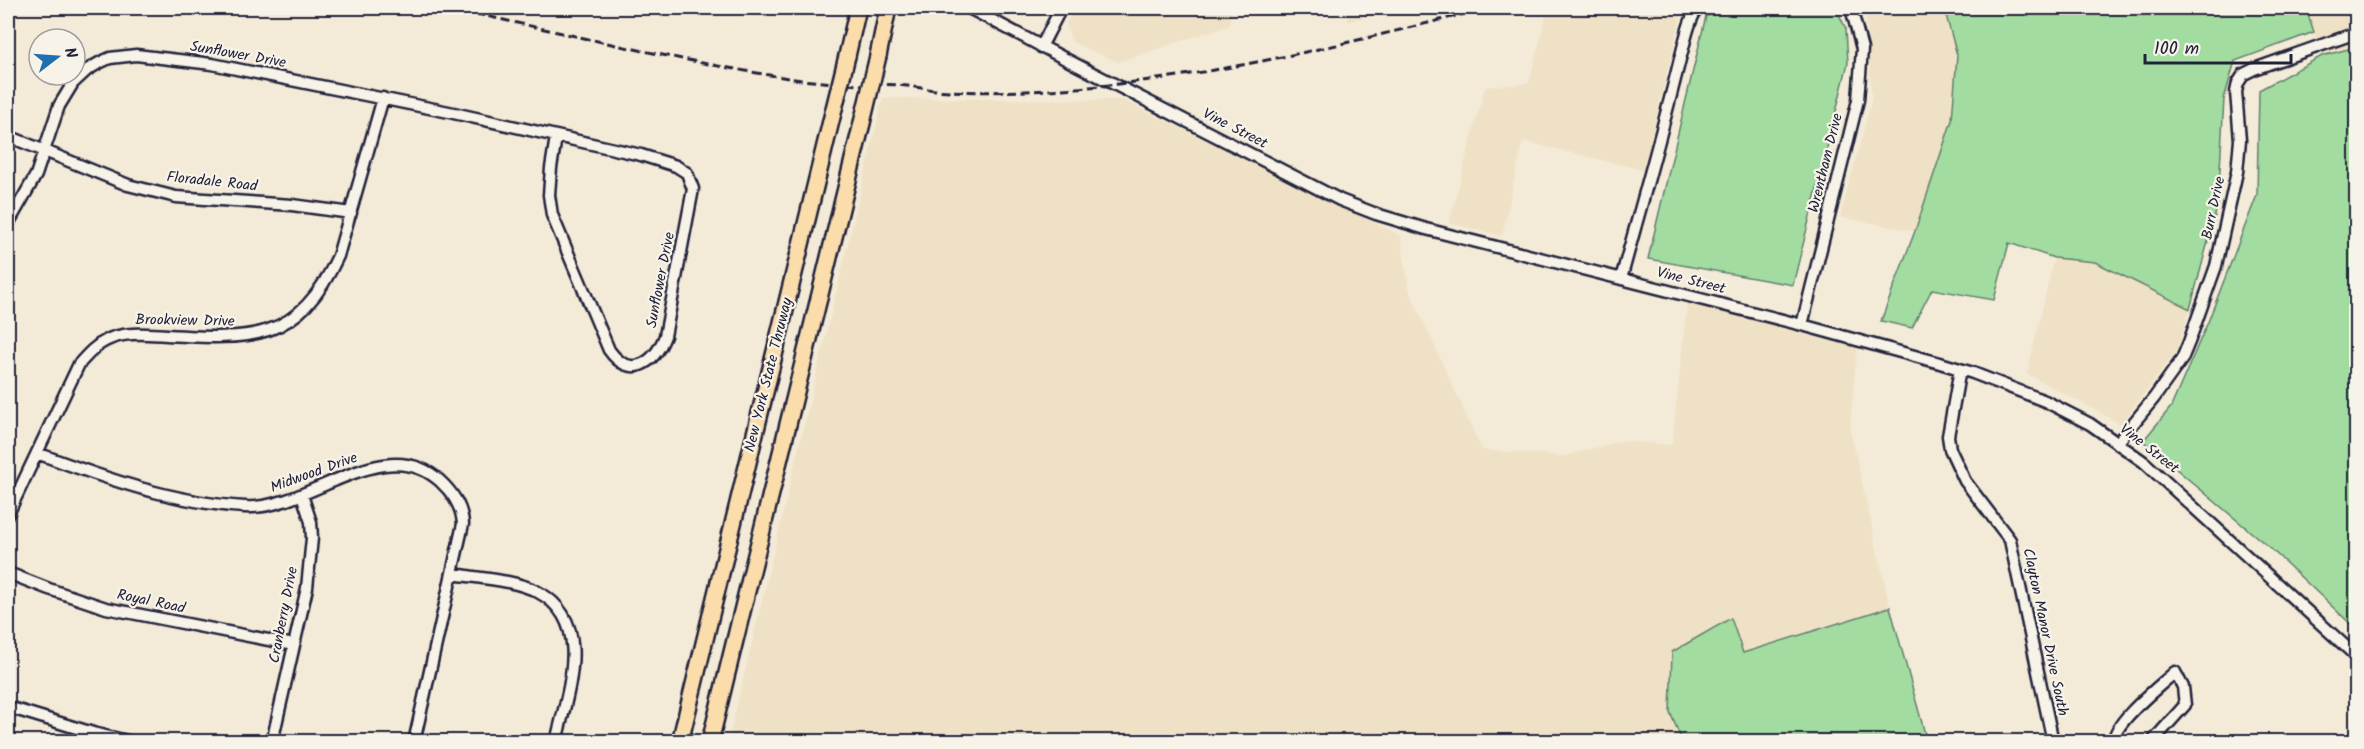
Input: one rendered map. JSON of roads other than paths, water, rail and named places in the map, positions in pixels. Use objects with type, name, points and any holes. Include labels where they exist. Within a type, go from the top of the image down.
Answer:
[{"type":"highway","name":"New York State Thruway","points":[[680,741],[858,8]]},
{"type":"highway","name":"New York State Thruway","points":[[710,741],[862,123],[888,8]]},
{"type":"street","name":"Vine Street","points":[[969,8],[1340,200],[1376,214],[1426,229],[1802,325],[1960,369],[2045,401],[2077,416],[2144,462],[2356,656]]},
{"type":"street","points":[[1041,47],[1061,8]]},
{"type":"street","points":[[1621,279],[1686,36],[1695,10],[1699,8]]},
{"type":"street","name":"Wrentham Drive","points":[[1802,325],[1858,100],[1862,49],[1851,8]]},
{"type":"street","name":"Burr Drive","points":[[2118,442],[2182,359],[2216,266],[2237,172],[2240,140],[2236,92],[2238,83],[2244,75],[2254,69],[2356,33]]},
{"type":"street","name":"Sunflower Drive","points":[[8,225],[36,175],[59,106],[73,83],[87,70],[110,58],[136,55],[182,60],[383,98],[641,156],[676,166],[687,173],[692,182],[689,216],[665,336],[652,359],[640,365],[624,364],[616,360],[609,350],[552,215],[549,195],[556,137]]},
{"type":"street","name":"Brookview Drive","points":[[8,514],[80,364],[93,349],[109,339],[130,334],[217,338],[247,336],[280,325],[296,316],[312,300],[327,281],[339,256],[383,98]]},
{"type":"street","name":"Floradale Road","points":[[8,136],[128,185],[176,197],[291,205],[351,213]]},
{"type":"street","name":"Clayton Manor Drive South","points":[[1960,369],[1948,436],[1950,449],[1965,481],[2010,540],[2053,741]]},
{"type":"street","name":"Midwood Drive","points":[[37,453],[149,491],[223,506],[273,505],[361,470],[388,464],[412,466],[433,475],[447,487],[459,504],[462,516],[453,574],[414,741]]},
{"type":"street","name":"Cranberry Drive","points":[[272,741],[307,588],[312,538],[311,522],[302,495]]},
{"type":"street","name":"Royal Road","points":[[8,573],[49,590],[106,608],[294,645]]},
{"type":"street","points":[[453,574],[501,581],[537,590],[552,600],[566,618],[574,658],[556,741]]},
{"type":"street","points":[[2114,741],[2114,734],[2123,721],[2175,672],[2183,687],[2186,705],[2152,741]]},
{"type":"street","points":[[8,707],[93,733],[132,741]]},
{"type":"railway","points":[[449,8],[758,73],[802,80],[861,85],[898,85],[944,91],[1018,91],[1087,87],[1222,69],[1356,41],[1488,8]]}]
